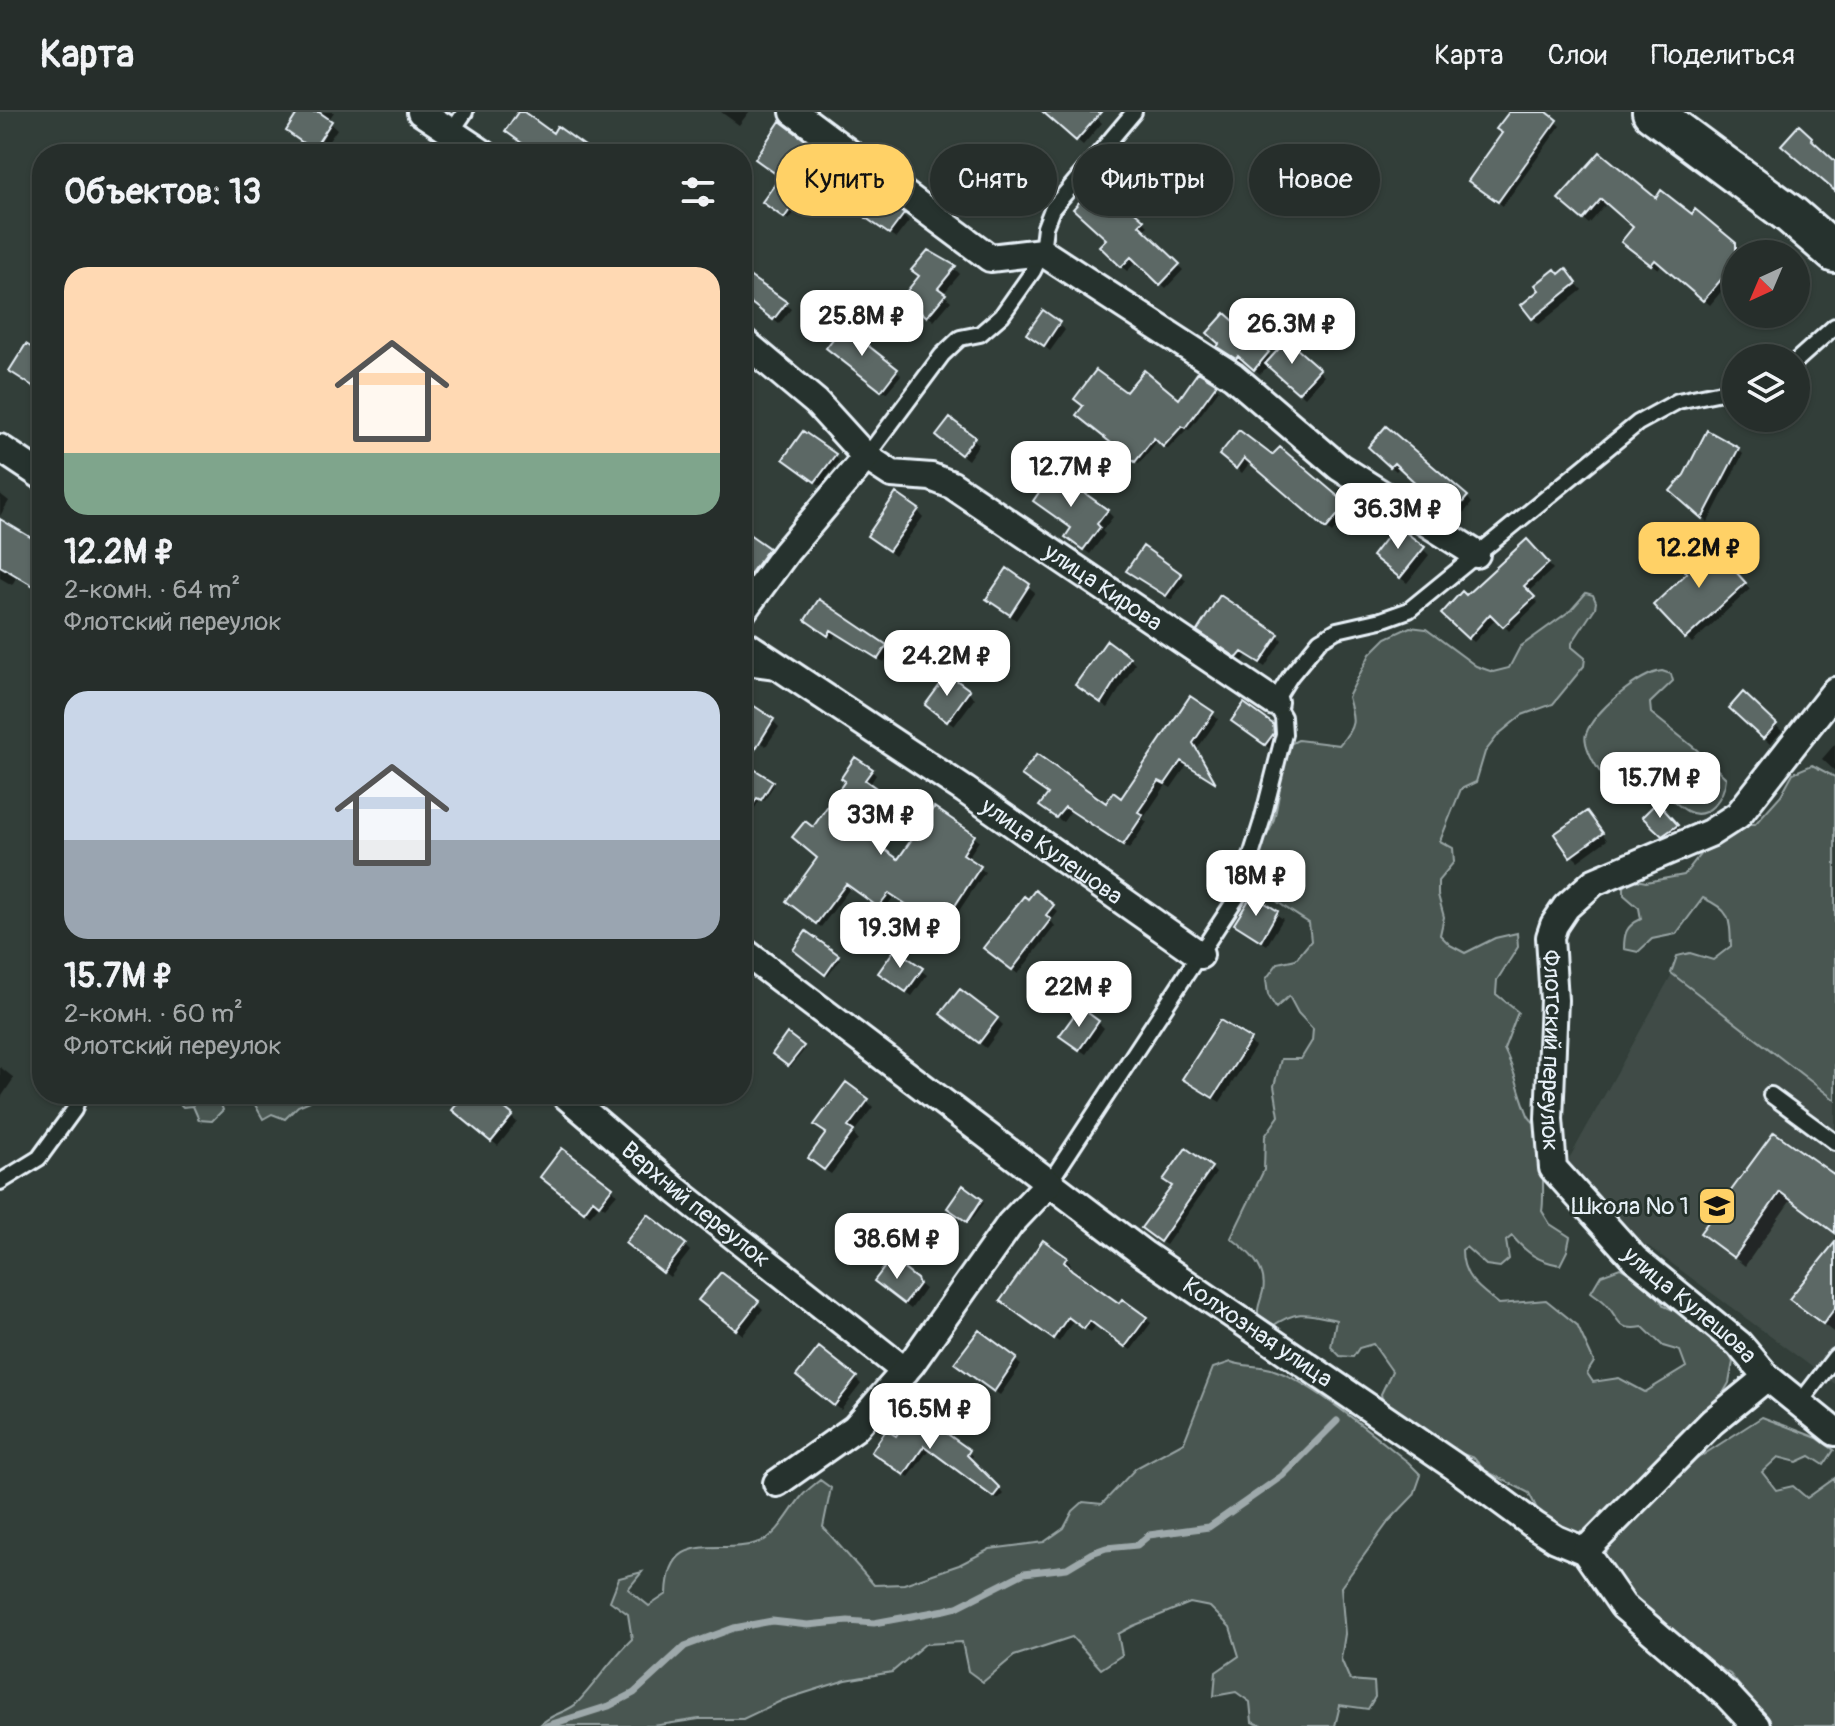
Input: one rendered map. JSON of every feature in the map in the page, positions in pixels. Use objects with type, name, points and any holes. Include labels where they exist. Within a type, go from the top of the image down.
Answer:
[{"type":"main road","points":[[1652,112],[1791,215],[1835,253]]},
{"type":"street","points":[[421,112],[458,122],[476,144]]},
{"type":"street","points":[[794,112],[990,258],[1042,252],[1233,376],[1339,467],[1476,554]]},
{"type":"street","name":"улица Кирова","points":[[752,348],[816,402],[866,457],[892,474],[931,477],[952,485],[1274,702]]},
{"type":"street","points":[[0,448],[32,469]]},
{"type":"street","points":[[752,598],[786,552],[866,457]]},
{"type":"street","name":"улица Кулешова","points":[[752,649],[965,790],[1200,955]]},
{"type":"street","name":"Флотский переулок","points":[[1553,1168],[1549,1119],[1554,1000],[1550,937],[1554,925],[1566,907],[1594,882],[1710,833],[1738,815],[1835,691]]},
{"type":"street","name":"Колхозная улица","points":[[752,958],[1145,1255],[1454,1466],[1534,1525],[1556,1539],[1585,1551]]},
{"type":"street","name":"Верхний переулок","points":[[576,1104],[677,1191],[905,1371]]},
{"type":"street","name":"улица Кулешова","points":[[1553,1168],[1634,1258],[1739,1344],[1767,1377],[1835,1432]]},
{"type":"street","points":[[777,1483],[855,1428],[905,1371],[1010,1224],[1049,1183]]},
{"type":"street","points":[[1756,1726],[1727,1695],[1623,1606],[1585,1551],[1712,1422],[1767,1377]]},
{"type":"lane","points":[[866,457],[942,355],[960,338],[980,334],[1002,315],[1033,271],[1042,252],[1045,227],[1052,209],[1134,112]]},
{"type":"lane","points":[[1810,348],[1835,326]]},
{"type":"lane","points":[[1049,1183],[1239,894],[1284,734],[1283,717],[1274,702],[1291,675],[1320,640],[1337,630],[1409,610],[1609,446],[1659,409],[1678,401],[1722,392]]},
{"type":"lane","points":[[752,669],[767,668],[788,673]]},
{"type":"lane","points":[[1771,1095],[1835,1142]]},
{"type":"lane","points":[[0,1182],[39,1158],[76,1104]]},
{"type":"lane","points":[[1799,1404],[1835,1357]]},
{"type":"shaded area","points":[[1586,593],[1593,595],[1595,608],[1572,643],[1572,647],[1585,658],[1584,666],[1553,704],[1522,715],[1499,734],[1485,752],[1476,782],[1461,789],[1440,841],[1453,848],[1454,862],[1438,881],[1444,917],[1440,935],[1450,945],[1465,953],[1495,938],[1517,933],[1518,947],[1497,980],[1496,994],[1518,1012],[1504,1049],[1528,1115],[1540,1135],[1542,1211],[1550,1224],[1570,1237],[1560,1265],[1533,1255],[1512,1236],[1506,1241],[1509,1259],[1500,1267],[1486,1265],[1466,1247],[1462,1250],[1463,1260],[1473,1282],[1499,1304],[1546,1300],[1577,1325],[1594,1362],[1587,1373],[1593,1382],[1619,1378],[1645,1392],[1686,1367],[1680,1351],[1663,1346],[1643,1327],[1624,1326],[1591,1292],[1601,1275],[1620,1268],[1650,1285],[1664,1306],[1682,1314],[1727,1350],[1733,1362],[1729,1383],[1712,1412],[1589,1530],[1566,1535],[1540,1515],[1529,1493],[1484,1470],[1474,1458],[1446,1448],[1383,1404],[1381,1394],[1392,1371],[1373,1344],[1359,1348],[1353,1357],[1340,1356],[1331,1347],[1336,1320],[1302,1314],[1288,1317],[1271,1327],[1259,1321],[1258,1309],[1264,1283],[1262,1275],[1249,1254],[1231,1238],[1264,1170],[1265,1136],[1279,1116],[1274,1086],[1281,1059],[1301,1059],[1312,1041],[1313,1029],[1298,1013],[1289,996],[1276,1008],[1268,995],[1266,979],[1278,963],[1296,959],[1311,941],[1309,923],[1258,885],[1251,870],[1275,817],[1286,746],[1298,740],[1339,745],[1349,733],[1352,723],[1348,697],[1370,654],[1386,638],[1410,627],[1426,629],[1476,666],[1493,672],[1509,668],[1520,647],[1571,610]]},
{"type":"shaded area","points":[[1662,671],[1671,674],[1673,681],[1650,703],[1651,713],[1726,778],[1714,806],[1701,813],[1687,811],[1660,790],[1636,802],[1625,800],[1609,784],[1588,751],[1586,734],[1607,705],[1630,686]]},
{"type":"shaded area","points":[[1812,765],[1835,777],[1835,1100],[1671,973],[1677,956],[1690,953],[1713,960],[1731,946],[1729,921],[1719,906],[1703,898],[1676,934],[1652,939],[1638,952],[1624,949],[1627,931],[1641,919],[1639,908],[1624,895],[1624,887],[1631,879],[1646,882],[1684,875],[1728,824],[1755,824],[1781,795],[1793,773]]},
{"type":"shaded area","name":"Школа № 1","points":[[1673,972],[1835,1088],[1835,1384],[1648,1246],[1634,1246],[1565,1166]]},
{"type":"shaded area","points":[[180,1104],[221,1104],[223,1110],[212,1121],[199,1120],[193,1106],[183,1107]]},
{"type":"shaded area","points":[[255,1104],[303,1104],[285,1119],[272,1114],[263,1119]]},
{"type":"shaded area","points":[[1231,1362],[1274,1370],[1307,1386],[1361,1424],[1421,1475],[1414,1495],[1389,1521],[1341,1587],[1345,1634],[1341,1659],[1350,1680],[1374,1682],[1375,1697],[1368,1709],[1340,1705],[1335,1726],[1262,1726],[1252,1722],[1250,1702],[1236,1692],[1214,1696],[1216,1672],[1239,1656],[1230,1627],[1210,1607],[1190,1603],[1118,1634],[1122,1655],[1101,1669],[1072,1637],[1014,1656],[983,1682],[968,1671],[962,1642],[925,1644],[892,1672],[846,1680],[783,1700],[743,1719],[699,1719],[653,1726],[539,1726],[577,1703],[632,1639],[628,1614],[610,1601],[619,1578],[642,1572],[628,1589],[649,1606],[667,1594],[676,1559],[698,1548],[744,1546],[766,1539],[820,1480],[831,1488],[823,1527],[874,1585],[904,1584],[959,1565],[990,1549],[1044,1542],[1064,1528],[1073,1511],[1083,1502],[1102,1504],[1136,1468],[1184,1442],[1213,1368]]},
{"type":"shaded area","points":[[1762,1417],[1817,1438],[1834,1450],[1824,1465],[1810,1456],[1797,1462],[1778,1457],[1762,1472],[1776,1490],[1793,1486],[1807,1498],[1835,1478],[1835,1726],[1772,1726],[1730,1674],[1680,1646],[1598,1568],[1610,1546],[1692,1462]]},
{"type":"building","points":[[298,112],[319,112],[332,121],[317,144],[304,144],[286,131]]},
{"type":"building","points":[[518,112],[524,112],[553,133],[557,126],[582,144],[523,144],[505,131]]},
{"type":"building","points":[[1043,112],[1101,112],[1076,141]]},
{"type":"building","points":[[1509,112],[1547,112],[1557,120],[1498,202],[1468,181],[1502,133],[1496,129]]},
{"type":"building","points":[[780,121],[810,144],[776,144],[776,174],[755,159]]},
{"type":"building","points":[[1799,125],[1835,161],[1835,191],[1781,145]]},
{"type":"building","points":[[1600,152],[1656,198],[1661,190],[1692,214],[1695,209],[1732,240],[1722,240],[1722,279],[1703,301],[1655,260],[1651,265],[1621,242],[1633,227],[1601,199],[1583,220],[1558,199]]},
{"type":"building","points":[[776,183],[776,212],[762,202]]},
{"type":"building","points":[[867,216],[902,216],[889,234],[866,218]]},
{"type":"building","points":[[1081,216],[1140,216],[1144,220],[1139,225],[1180,264],[1160,285],[1131,257],[1121,267],[1099,246],[1106,239]]},
{"type":"building","points":[[928,250],[956,266],[938,288],[946,294],[927,317],[903,296],[919,276],[911,270]]},
{"type":"building","points":[[1566,268],[1577,283],[1532,319],[1521,305],[1539,290],[1535,285],[1555,269],[1559,274]]},
{"type":"building","points":[[752,278],[787,302],[773,320],[752,304]]},
{"type":"building","points":[[1043,310],[1060,322],[1044,346],[1026,334]]},
{"type":"building","points":[[1225,313],[1269,352],[1254,370],[1238,356],[1236,359],[1217,347],[1219,344],[1207,333]]},
{"type":"building","points":[[843,326],[898,369],[881,391],[826,348]]},
{"type":"building","points":[[1287,340],[1320,369],[1298,393],[1265,364]]},
{"type":"building","points":[[26,344],[32,348],[32,386],[9,371]]},
{"type":"building","points":[[1096,370],[1126,392],[1144,370],[1179,399],[1198,372],[1217,384],[1185,428],[1182,426],[1163,447],[1154,438],[1135,462],[1076,415],[1083,406],[1074,399]]},
{"type":"building","points":[[950,418],[975,437],[961,455],[936,436]]},
{"type":"building","points":[[1386,426],[1468,496],[1451,516],[1394,463],[1390,467],[1368,447]]},
{"type":"building","points":[[1239,430],[1272,455],[1280,447],[1347,504],[1326,529],[1244,458],[1236,469],[1219,455]]},
{"type":"building","points":[[1707,430],[1739,448],[1702,519],[1670,491],[1684,475]]},
{"type":"building","points":[[803,431],[836,454],[815,482],[783,459]]},
{"type":"building","points":[[1054,471],[1108,510],[1083,550],[1065,537],[1071,528],[1033,501]]},
{"type":"building","points":[[896,493],[919,509],[889,551],[867,536]]},
{"type":"building","points":[[0,519],[32,538],[32,585],[0,566]]},
{"type":"building","points":[[1396,525],[1425,547],[1400,578],[1372,556]]},
{"type":"building","points":[[752,536],[769,548],[752,571]]},
{"type":"building","points":[[1527,539],[1549,563],[1524,586],[1535,597],[1503,627],[1490,614],[1468,639],[1441,614],[1462,591],[1466,595]]},
{"type":"building","points":[[1707,540],[1746,583],[1685,639],[1653,605],[1687,573],[1680,565]]},
{"type":"building","points":[[1143,546],[1182,574],[1166,596],[1126,571]]},
{"type":"building","points":[[1007,568],[1030,584],[1010,615],[986,599]]},
{"type":"building","points":[[1220,595],[1279,634],[1260,663],[1242,652],[1237,658],[1197,631]]},
{"type":"building","points":[[819,599],[887,645],[878,659],[831,630],[828,636],[805,620]]},
{"type":"building","points":[[1107,640],[1130,657],[1101,703],[1075,685]]},
{"type":"building","points":[[948,674],[970,690],[947,722],[925,705]]},
{"type":"building","points":[[1743,692],[1777,724],[1763,739],[1729,708]]},
{"type":"building","points":[[1190,696],[1214,712],[1193,743],[1216,783],[1181,761],[1165,784],[1159,781],[1138,812],[1143,815],[1123,845],[1065,807],[1056,818],[1039,806],[1048,794],[1021,775],[1037,754],[1106,803],[1113,792],[1121,798]]},
{"type":"building","points":[[1244,703],[1273,724],[1274,733],[1265,745],[1231,721]]},
{"type":"building","points":[[752,705],[774,719],[752,754]]},
{"type":"building","points":[[855,757],[873,769],[865,780],[886,795],[860,832],[898,859],[934,807],[975,835],[963,854],[981,866],[941,927],[889,893],[878,907],[846,884],[816,924],[786,901],[817,858],[792,837],[805,821],[813,827],[845,781],[841,778]]},
{"type":"building","points":[[752,768],[773,781],[761,800],[757,798],[752,806]]},
{"type":"building","points":[[1657,802],[1678,825],[1662,836],[1642,817]]},
{"type":"building","points":[[1587,811],[1603,833],[1570,857],[1554,834]]},
{"type":"building","points":[[1035,890],[1054,905],[1046,915],[1051,919],[1012,970],[983,948],[1024,896],[1028,899]]},
{"type":"building","points":[[1252,895],[1278,911],[1261,941],[1234,924]]},
{"type":"building","points":[[806,931],[839,955],[825,975],[793,950]]},
{"type":"building","points":[[895,949],[923,968],[906,992],[878,973]]},
{"type":"building","points":[[960,989],[998,1018],[979,1043],[940,1014]]},
{"type":"building","points":[[1080,1007],[1099,1021],[1079,1050],[1059,1036]]},
{"type":"building","points":[[1220,1020],[1251,1039],[1213,1098],[1182,1079]]},
{"type":"building","points":[[787,1033],[804,1046],[788,1066],[772,1054]]},
{"type":"building","points":[[846,1082],[869,1099],[848,1127],[854,1131],[824,1170],[808,1158],[826,1133],[814,1125]]},
{"type":"building","points":[[457,1104],[499,1104],[513,1115],[491,1142],[452,1110]]},
{"type":"building","points":[[1774,1132],[1835,1175],[1835,1233],[1780,1192],[1734,1258],[1700,1233]]},
{"type":"building","points":[[562,1148],[613,1187],[599,1205],[593,1200],[584,1212],[540,1177]]},
{"type":"building","points":[[1186,1148],[1212,1167],[1160,1242],[1141,1228],[1172,1186],[1163,1180]]},
{"type":"building","points":[[963,1185],[982,1199],[967,1222],[947,1208]]},
{"type":"building","points":[[648,1214],[686,1244],[663,1273],[625,1243]]},
{"type":"building","points":[[1043,1240],[1067,1257],[1064,1262],[1072,1270],[1119,1303],[1122,1299],[1147,1317],[1125,1347],[1090,1321],[1084,1329],[1068,1317],[1053,1339],[1000,1301]]},
{"type":"building","points":[[1835,1242],[1835,1308],[1823,1324],[1789,1299]]},
{"type":"building","points":[[891,1259],[919,1284],[904,1304],[874,1281]]},
{"type":"building","points":[[721,1272],[759,1301],[736,1330],[698,1300]]},
{"type":"building","points":[[979,1330],[1017,1358],[994,1392],[954,1363]]},
{"type":"building","points":[[819,1347],[857,1377],[834,1406],[796,1376]]},
{"type":"building","points":[[914,1410],[970,1450],[967,1455],[1000,1488],[993,1497],[924,1446],[904,1475],[871,1452],[886,1430],[896,1436]]},
{"type":"waterway","points":[[546,1726],[609,1706],[634,1693],[685,1646],[734,1628],[772,1621],[808,1625],[848,1621],[874,1623],[945,1610],[1024,1573],[1067,1568],[1106,1548],[1137,1545],[1149,1535],[1209,1527],[1282,1476],[1337,1421]]},
{"type":"place","name":"Школа № 1","points":[[1717,1206]]}]
